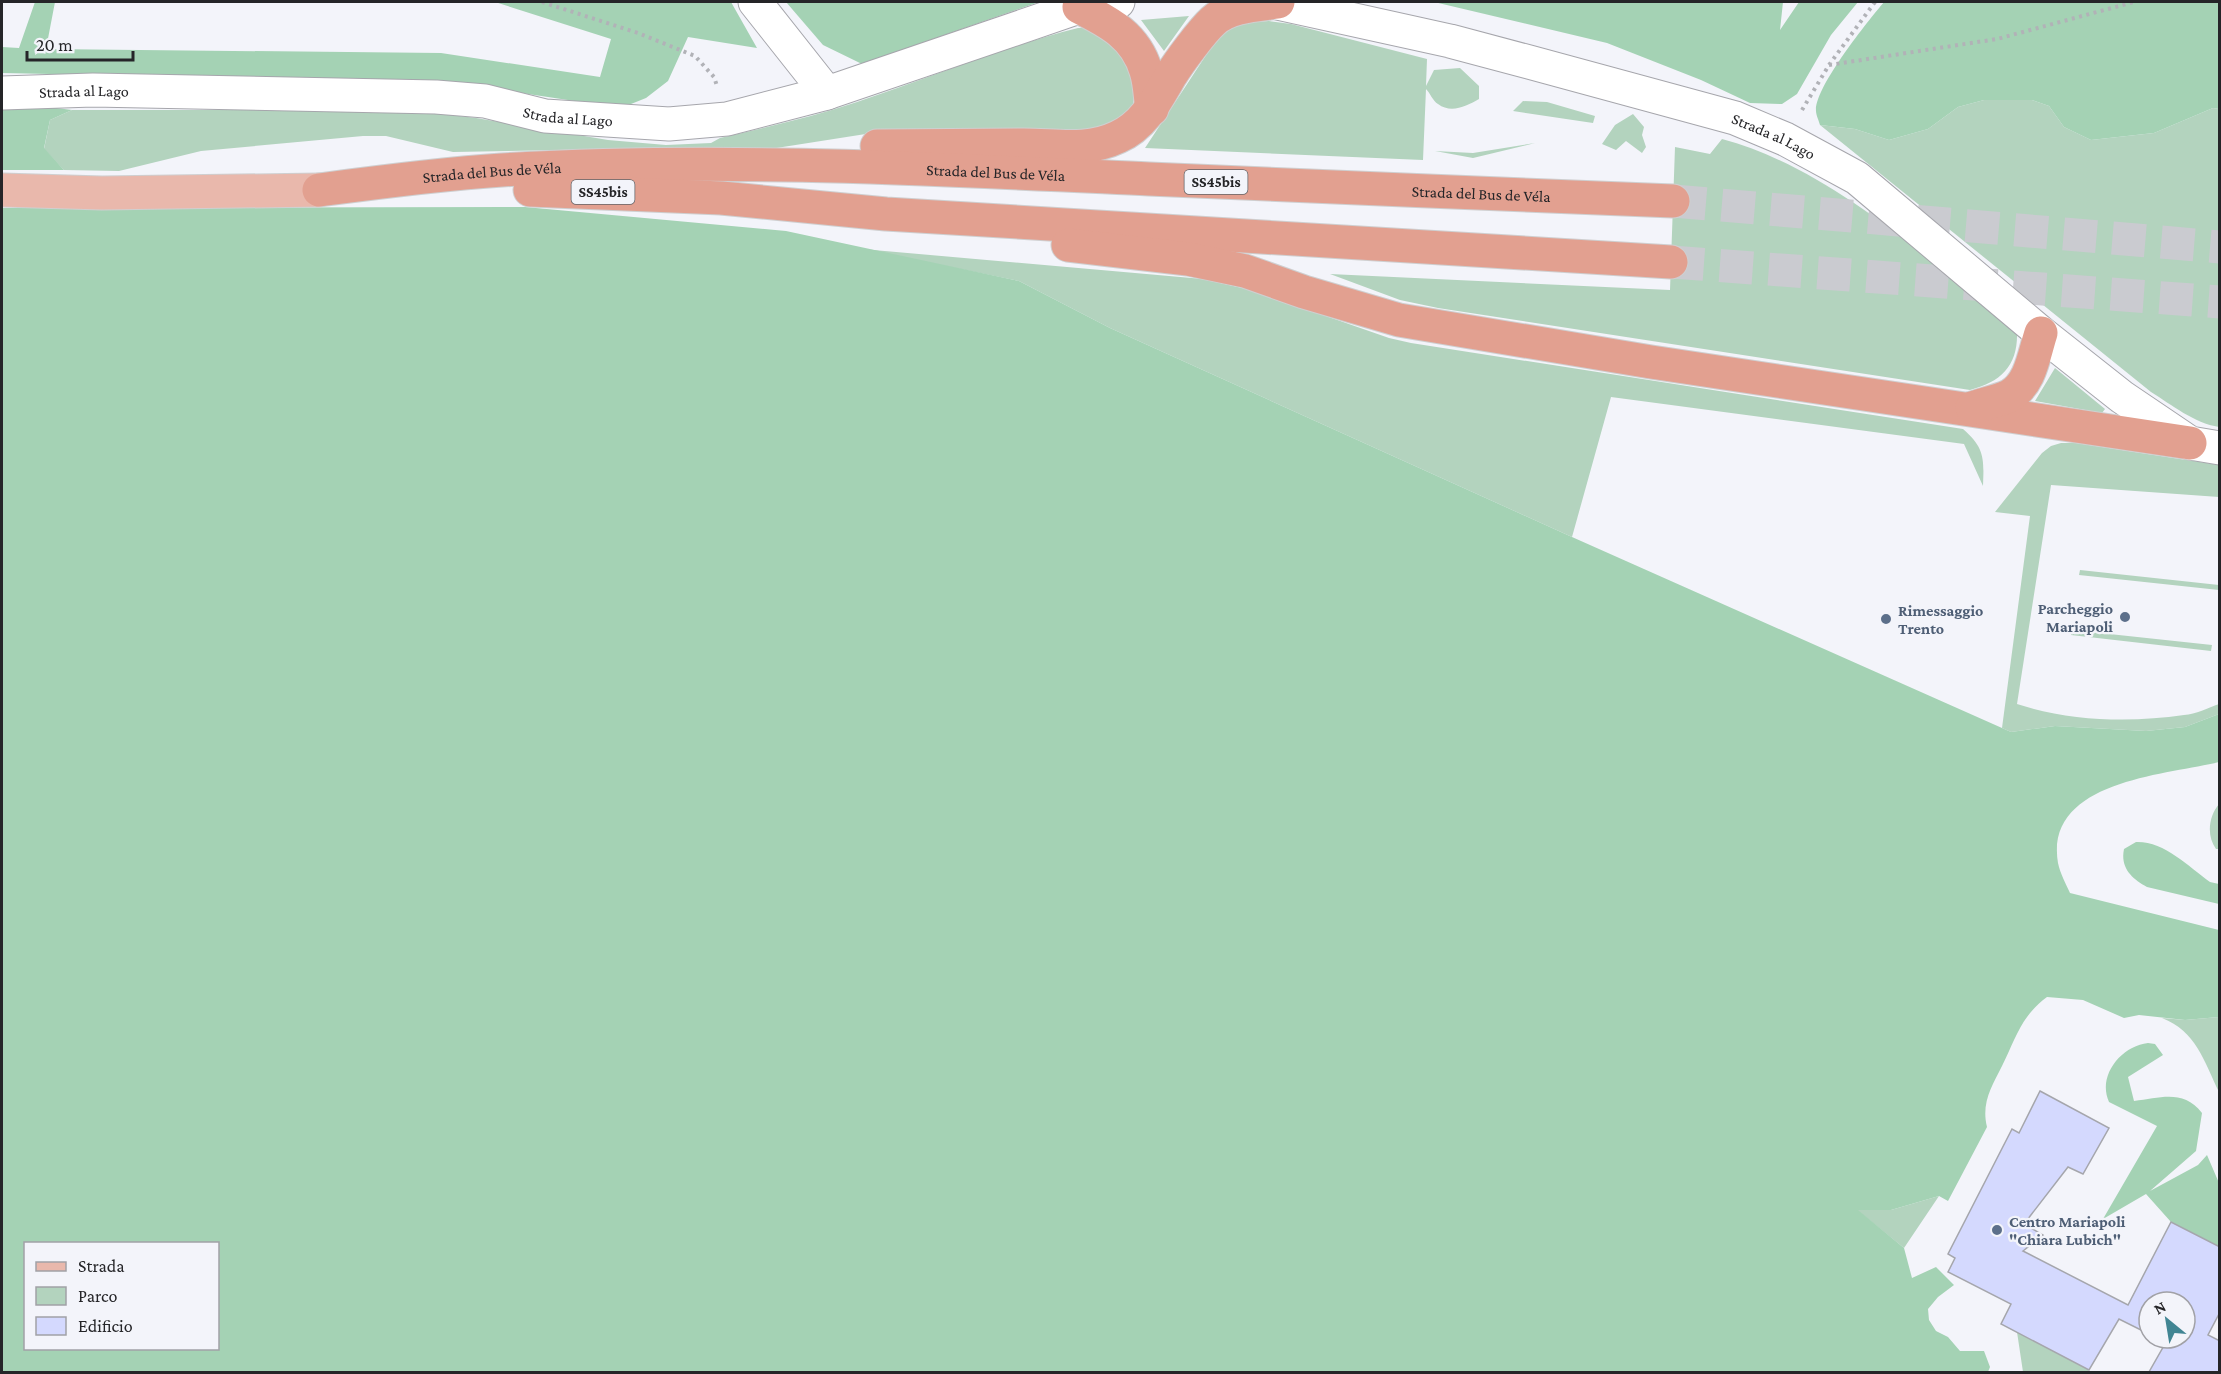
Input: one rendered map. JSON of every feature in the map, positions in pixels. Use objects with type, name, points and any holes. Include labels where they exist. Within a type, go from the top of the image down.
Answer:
[{"type":"highway","points":[[759,166],[862,146],[1028,145],[1065,148],[1094,145],[1119,137],[1135,127],[1152,109],[1172,73],[1213,20],[1236,8],[1278,2]]},
{"type":"highway","points":[[1079,7],[1114,25],[1129,38],[1147,71],[1152,109]]},
{"type":"highway","name":"Strada del Bus de Véla","points":[[319,190],[502,170],[665,165],[948,169],[1673,201]]},
{"type":"highway","name":"Strada del Bus de Véla","points":[[319,190],[559,190],[721,198],[886,214],[1671,262]]},
{"type":"highway","points":[[886,214],[990,233],[1188,260],[1245,271],[1304,292],[1399,320],[1651,362],[2205,445]]},
{"type":"highway","points":[[1967,409],[2009,396],[2021,387],[2027,378],[2041,333]]},
{"type":"main road","name":"Strada del Bus de Véla","points":[[2,190],[102,193],[319,190]]},
{"type":"street","points":[[755,2],[827,93]]},
{"type":"street","name":"Strada al Lago","points":[[2,93],[93,90],[436,97],[485,101],[545,116],[669,124],[727,119],[827,93],[1079,7],[1118,2]]},
{"type":"street","name":"Strada al Lago","points":[[1273,2],[1450,41],[1530,62],[1735,118],[1785,139],[1857,178],[2122,398],[2205,445]]},
{"type":"path","points":[[542,2],[638,33],[695,56],[714,77],[727,119]]},
{"type":"path","points":[[1785,139],[1829,65],[1875,2]]},
{"type":"path","points":[[1829,65],[1997,39],[2134,2]]},
{"type":"green space","points":[[35,2],[55,2],[46,49],[441,53],[600,77],[611,39],[495,2],[731,2],[757,48],[688,37],[668,81],[646,98],[621,108],[447,82],[2,73],[2,47],[19,48]]},
{"type":"green space","points":[[786,2],[1039,2],[862,64],[823,45]]},
{"type":"green space","points":[[1434,2],[1783,2],[1780,30],[1799,2],[1858,2],[1831,35],[1797,94],[1782,104],[1750,103],[1701,80],[1607,43]]},
{"type":"green space","points":[[1884,2],[2219,2],[2219,109],[2213,108],[2154,133],[2091,140],[2064,127],[2049,106],[2032,100],[1984,100],[1958,107],[1928,129],[1889,140],[1855,129],[1820,125],[1816,111],[1818,100],[1832,71]]},
{"type":"green space","points":[[1189,16],[1164,51],[1141,20]]},
{"type":"green space","points":[[1269,21],[1291,24],[1427,59],[1426,86],[1434,70],[1460,68],[1479,86],[1479,99],[1454,109],[1448,108],[1436,103],[1426,89],[1423,160],[1145,148],[1216,40],[1228,30],[1241,25]]},
{"type":"green space","points":[[1078,28],[1098,28],[1117,40],[1135,88],[1133,105],[1122,120],[1093,137],[872,133],[770,149],[710,147],[453,152],[386,136],[363,136],[201,151],[119,171],[64,170],[44,149],[50,120],[72,110],[410,110],[476,118],[608,140],[666,145],[711,143],[720,138],[840,107],[995,53]]},
{"type":"green space","points":[[1984,100],[2032,100],[2049,106],[2064,127],[2091,140],[2154,133],[2213,108],[2219,109],[2219,427],[2192,418],[2151,392],[1820,125],[1855,129],[1889,140],[1928,129],[1958,107]]},
{"type":"green space","points":[[2,101],[72,110],[50,120],[44,148],[64,170],[2,170]]},
{"type":"green space","points":[[1523,101],[1547,102],[1595,116],[1593,123],[1513,111]]},
{"type":"green space","points":[[1633,114],[1644,127],[1642,135],[1646,147],[1642,153],[1626,141],[1616,150],[1602,144],[1615,125]]},
{"type":"green space","points":[[1722,139],[1762,153],[1841,194],[1950,276],[2017,332],[2015,354],[2006,370],[1991,382],[1970,390],[1438,308],[1400,300],[1330,274],[1670,290],[1675,147],[1710,154]]},
{"type":"green space","points":[[1535,143],[1473,158],[1435,151],[1473,153]]},
{"type":"green space","points":[[525,207],[786,231],[1019,281],[1110,328],[2011,732],[2055,726],[2146,731],[2185,727],[2219,714],[2219,762],[2142,778],[2114,786],[2089,798],[2070,814],[2059,835],[2058,863],[2070,893],[2219,930],[2219,1017],[2185,1020],[2139,1015],[2124,1018],[2083,1000],[2047,997],[2031,1012],[2016,1037],[1988,1095],[1985,1110],[1987,1127],[1948,1201],[1939,1196],[1891,1210],[1858,1210],[1904,1248],[1912,1278],[1936,1267],[1954,1285],[1938,1297],[1928,1309],[1929,1320],[1936,1331],[1948,1337],[1960,1351],[1984,1351],[1990,1367],[1988,1372],[2,1372],[2,208]]},
{"type":"green space","points":[[862,249],[1203,279],[1251,290],[1389,338],[1411,343],[1963,429],[1976,442],[1982,454],[1983,486],[1964,444],[1611,397],[1572,537],[1110,328],[1019,281]]},
{"type":"green space","points":[[2055,368],[2105,409],[2102,413],[2035,401]]},
{"type":"green space","points":[[2076,443],[2219,465],[2219,497],[2051,485],[2017,704],[2058,714],[2100,719],[2163,718],[2197,712],[2219,704],[2219,714],[2185,727],[2146,731],[2055,726],[2011,732],[2002,728],[2030,516],[1995,512],[2042,453],[2051,446]]},
{"type":"green space","points":[[2080,570],[2219,585],[2219,590],[2079,575]]},
{"type":"green space","points":[[2072,630],[2212,645],[2211,651],[2071,635]]},
{"type":"green space","points":[[2219,804],[2219,849],[2216,849],[2211,838],[2210,826]]},
{"type":"green space","points":[[2136,842],[2166,850],[2210,882],[2219,884],[2219,904],[2147,887],[2137,880],[2128,872],[2123,856],[2124,849]]},
{"type":"green space","points":[[2219,1017],[2219,1092],[2198,1048],[2183,1031],[2162,1018],[2185,1020]]},
{"type":"green space","points":[[2155,1044],[2163,1055],[2128,1077],[2134,1101],[2162,1097],[2179,1098],[2195,1105],[2202,1113],[2196,1151],[2150,1191],[2198,1165],[2207,1155],[2219,1183],[2219,1247],[2171,1222],[2146,1194],[2103,1219],[2157,1126],[2109,1102],[2106,1082],[2114,1064],[2121,1056],[2138,1045]]},
{"type":"green space","points":[[1939,1196],[1904,1248],[1857,1210],[1891,1210]]},
{"type":"green space","points":[[2017,1332],[2089,1370],[2087,1372],[2023,1372]]},
{"type":"building","name":"Centro Mariapoli \"Chiara Lubich\"","points":[[2040,1091],[2109,1128],[2083,1174],[2068,1167],[2024,1224],[2043,1235],[2023,1251],[2128,1305],[2171,1222],[2220,1247],[2220,1312],[2208,1335],[2220,1341],[2220,1372],[2149,1372],[2161,1350],[2197,1350],[2197,1290],[2137,1290],[2137,1328],[2119,1319],[2089,1370],[2001,1324],[2011,1304],[1948,1272],[1955,1258],[1948,1254],[2012,1129],[2019,1133]]},
{"type":"tunnel","points":[[1673,201],[2220,247]]},
{"type":"tunnel","points":[[1671,262],[2220,302]]},
{"type":"place","name":"Parcheggio Mariapoli","points":[[2125,617]]},
{"type":"place","name":"Rimessaggio Trento","points":[[1886,619]]},
{"type":"place","name":"Centro Mariapoli \"Chiara Lubich\"","points":[[1997,1230]]}]
